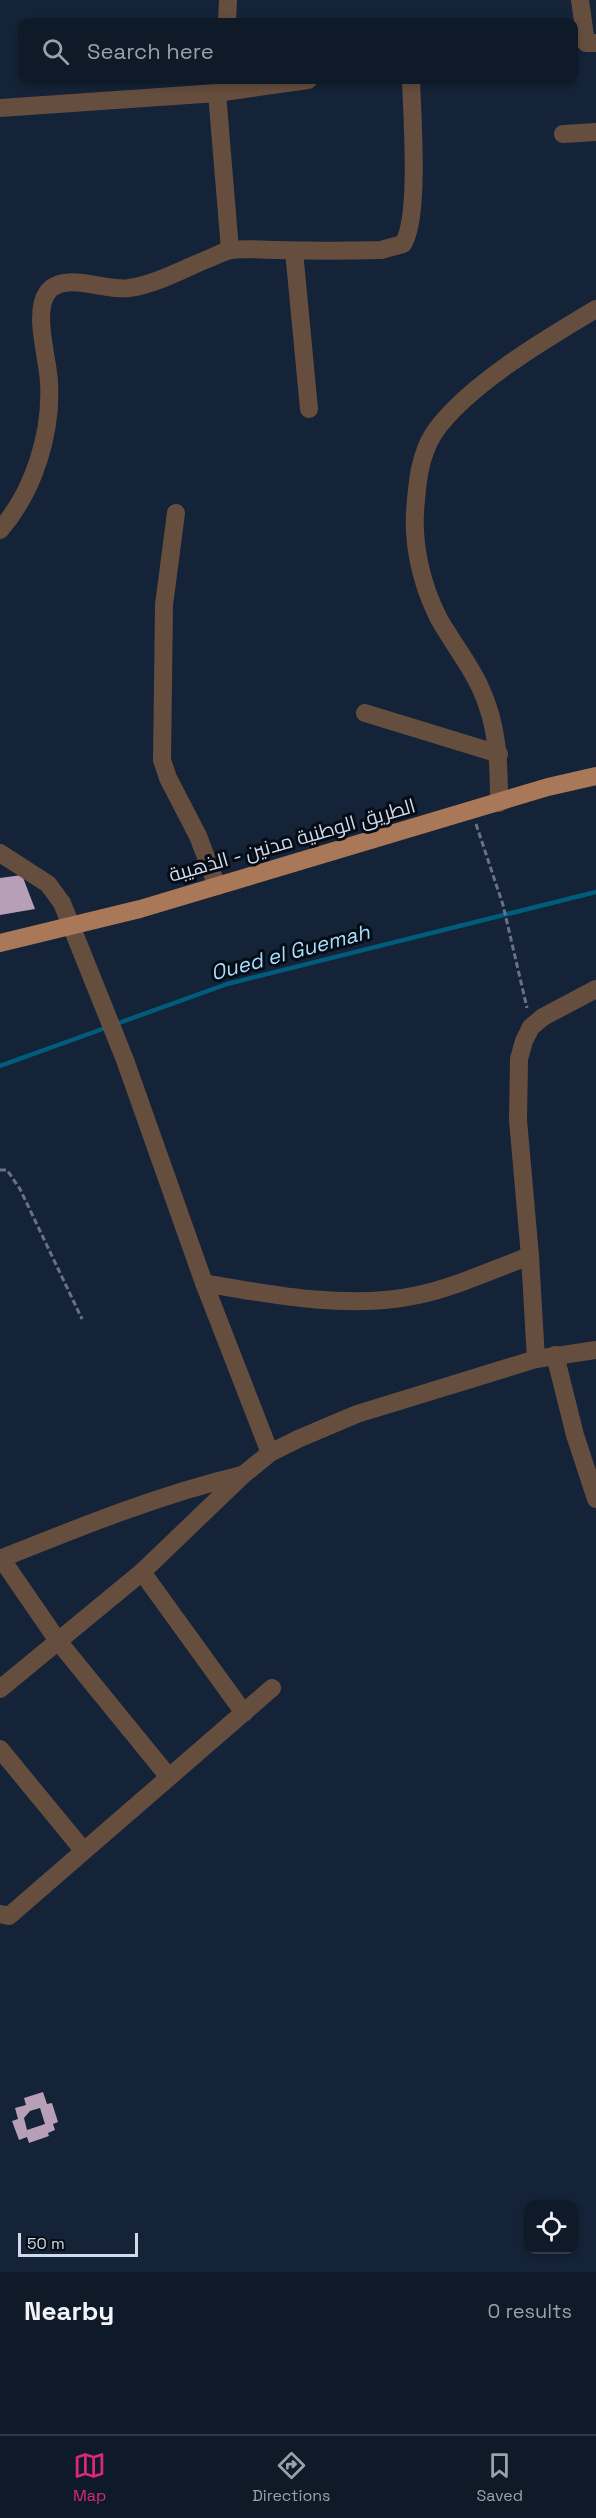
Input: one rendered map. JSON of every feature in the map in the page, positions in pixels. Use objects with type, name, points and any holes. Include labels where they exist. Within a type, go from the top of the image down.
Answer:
[{"type":"main road","name":"الطريق الوطنية مدنين - الذهيبة","points":[[0,943],[72,927],[470,812],[548,787],[596,776]]},
{"type":"street","points":[[227,18],[228,0]]},
{"type":"street","points":[[580,0],[585,43]]},
{"type":"street","points":[[0,108],[266,84]]},
{"type":"street","points":[[0,530],[25,494],[45,435],[50,401],[42,315],[43,300],[48,291],[61,284],[75,282],[126,289],[146,285],[230,250],[381,250],[403,244],[408,237],[412,214],[411,84]]},
{"type":"street","points":[[223,88],[230,250]]},
{"type":"street","points":[[563,134],[596,132]]},
{"type":"street","points":[[294,250],[309,410]]},
{"type":"street","points":[[499,802],[499,754],[492,718],[480,686],[438,616],[419,564],[415,517],[420,469],[434,433],[458,406],[543,340],[596,309]]},
{"type":"street","points":[[176,513],[164,604],[162,760],[168,778],[198,836],[217,886]]},
{"type":"street","points":[[365,713],[499,754]]},
{"type":"street","points":[[0,854],[14,860],[48,884],[62,903],[133,1080],[204,1283],[270,1454]]},
{"type":"street","points":[[536,1359],[518,1120],[519,1059],[531,1027],[543,1017],[596,989]]},
{"type":"street","points":[[204,1283],[327,1300],[385,1301],[438,1290],[530,1256]]},
{"type":"street","points":[[0,1689],[142,1572],[243,1474],[270,1454],[298,1439],[357,1414],[536,1359],[596,1350]]},
{"type":"street","points":[[555,1355],[575,1435],[596,1499]]},
{"type":"street","points":[[168,1776],[58,1641],[1,1558],[71,1529],[165,1496],[243,1474]]},
{"type":"street","points":[[142,1572],[244,1713]]},
{"type":"street","points":[[0,1914],[5,1916],[14,1914],[83,1850],[272,1688]]},
{"type":"street","points":[[0,1749],[83,1850]]},
{"type":"path","points":[[470,812],[482,835],[503,905],[531,1027]]},
{"type":"path","points":[[0,1170],[7,1170],[20,1189],[82,1319]]},
{"type":"building","points":[[22,875],[35,909],[0,915],[0,878]]},
{"type":"building","points":[[43,2092],[47,2104],[52,2103],[58,2122],[53,2124],[55,2130],[48,2133],[49,2136],[29,2143],[27,2137],[19,2140],[12,2121],[18,2119],[15,2108],[26,2105],[24,2098]],"holes":[[[40,2108],[45,2124],[27,2130],[24,2118],[30,2111]]]},
{"type":"waterway","name":"Oued el Guemah","points":[[116,1024],[227,984],[596,892]]},
{"type":"waterway","name":"Oued el Guemah","points":[[0,1066],[108,1027]]}]
